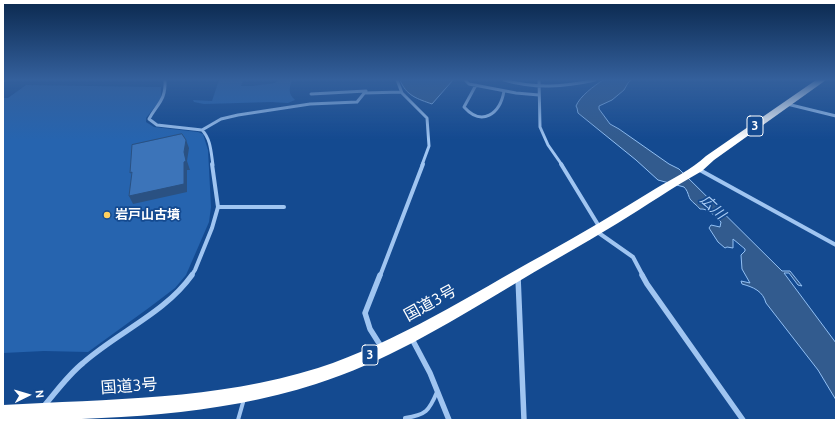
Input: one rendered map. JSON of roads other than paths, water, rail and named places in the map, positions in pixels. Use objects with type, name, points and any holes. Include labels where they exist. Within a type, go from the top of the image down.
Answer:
[{"type":"highway","name":"国道3号","points":[[3,414],[38,416],[216,398],[245,393],[317,376],[383,350],[448,317],[518,275],[598,230],[694,171],[710,158],[793,100]]},
{"type":"street","points":[[163,100],[151,115],[149,119],[151,122],[166,127],[202,130],[221,119],[238,114],[310,104],[357,102],[359,100]]},
{"type":"street","points":[[383,350],[370,329],[365,313],[405,212],[429,146],[427,118],[409,100]]},
{"type":"street","points":[[468,100],[464,107],[468,113],[486,116],[496,111],[502,100]]},
{"type":"street","points":[[539,100],[540,127],[548,145],[568,173],[598,230],[633,257],[647,284],[743,420]]},
{"type":"street","points":[[787,104],[836,116]]},
{"type":"street","points":[[38,416],[82,363],[162,305],[183,287],[195,270],[212,228],[218,207],[210,145],[206,134],[202,130]]},
{"type":"street","points":[[694,171],[836,245]]},
{"type":"street","points":[[218,207],[284,207]]},
{"type":"street","points":[[518,275],[524,420]]},
{"type":"street","points":[[411,337],[430,373],[449,420]]},
{"type":"lane","points":[[405,420],[405,418],[421,416],[430,410],[438,391]]},
{"type":"lane","points":[[238,420],[245,393]]},
{"type":"water","points":[[421,100],[436,100],[432,104]]},
{"type":"water","name":"広川","points":[[580,100],[612,100],[599,106],[599,109],[610,124],[669,164],[679,169],[782,271],[790,271],[802,286],[798,285],[789,273],[784,273],[836,343],[836,400],[818,370],[766,303],[763,295],[754,288],[742,284],[741,281],[750,283],[742,269],[741,255],[745,249],[733,239],[733,248],[725,248],[718,242],[709,228],[711,225],[720,227],[721,222],[714,215],[709,211],[700,209],[690,199],[684,187],[658,180],[636,160],[578,113],[576,106]]},
{"type":"place","name":"岩戸山古墳","points":[[107,215]]}]
